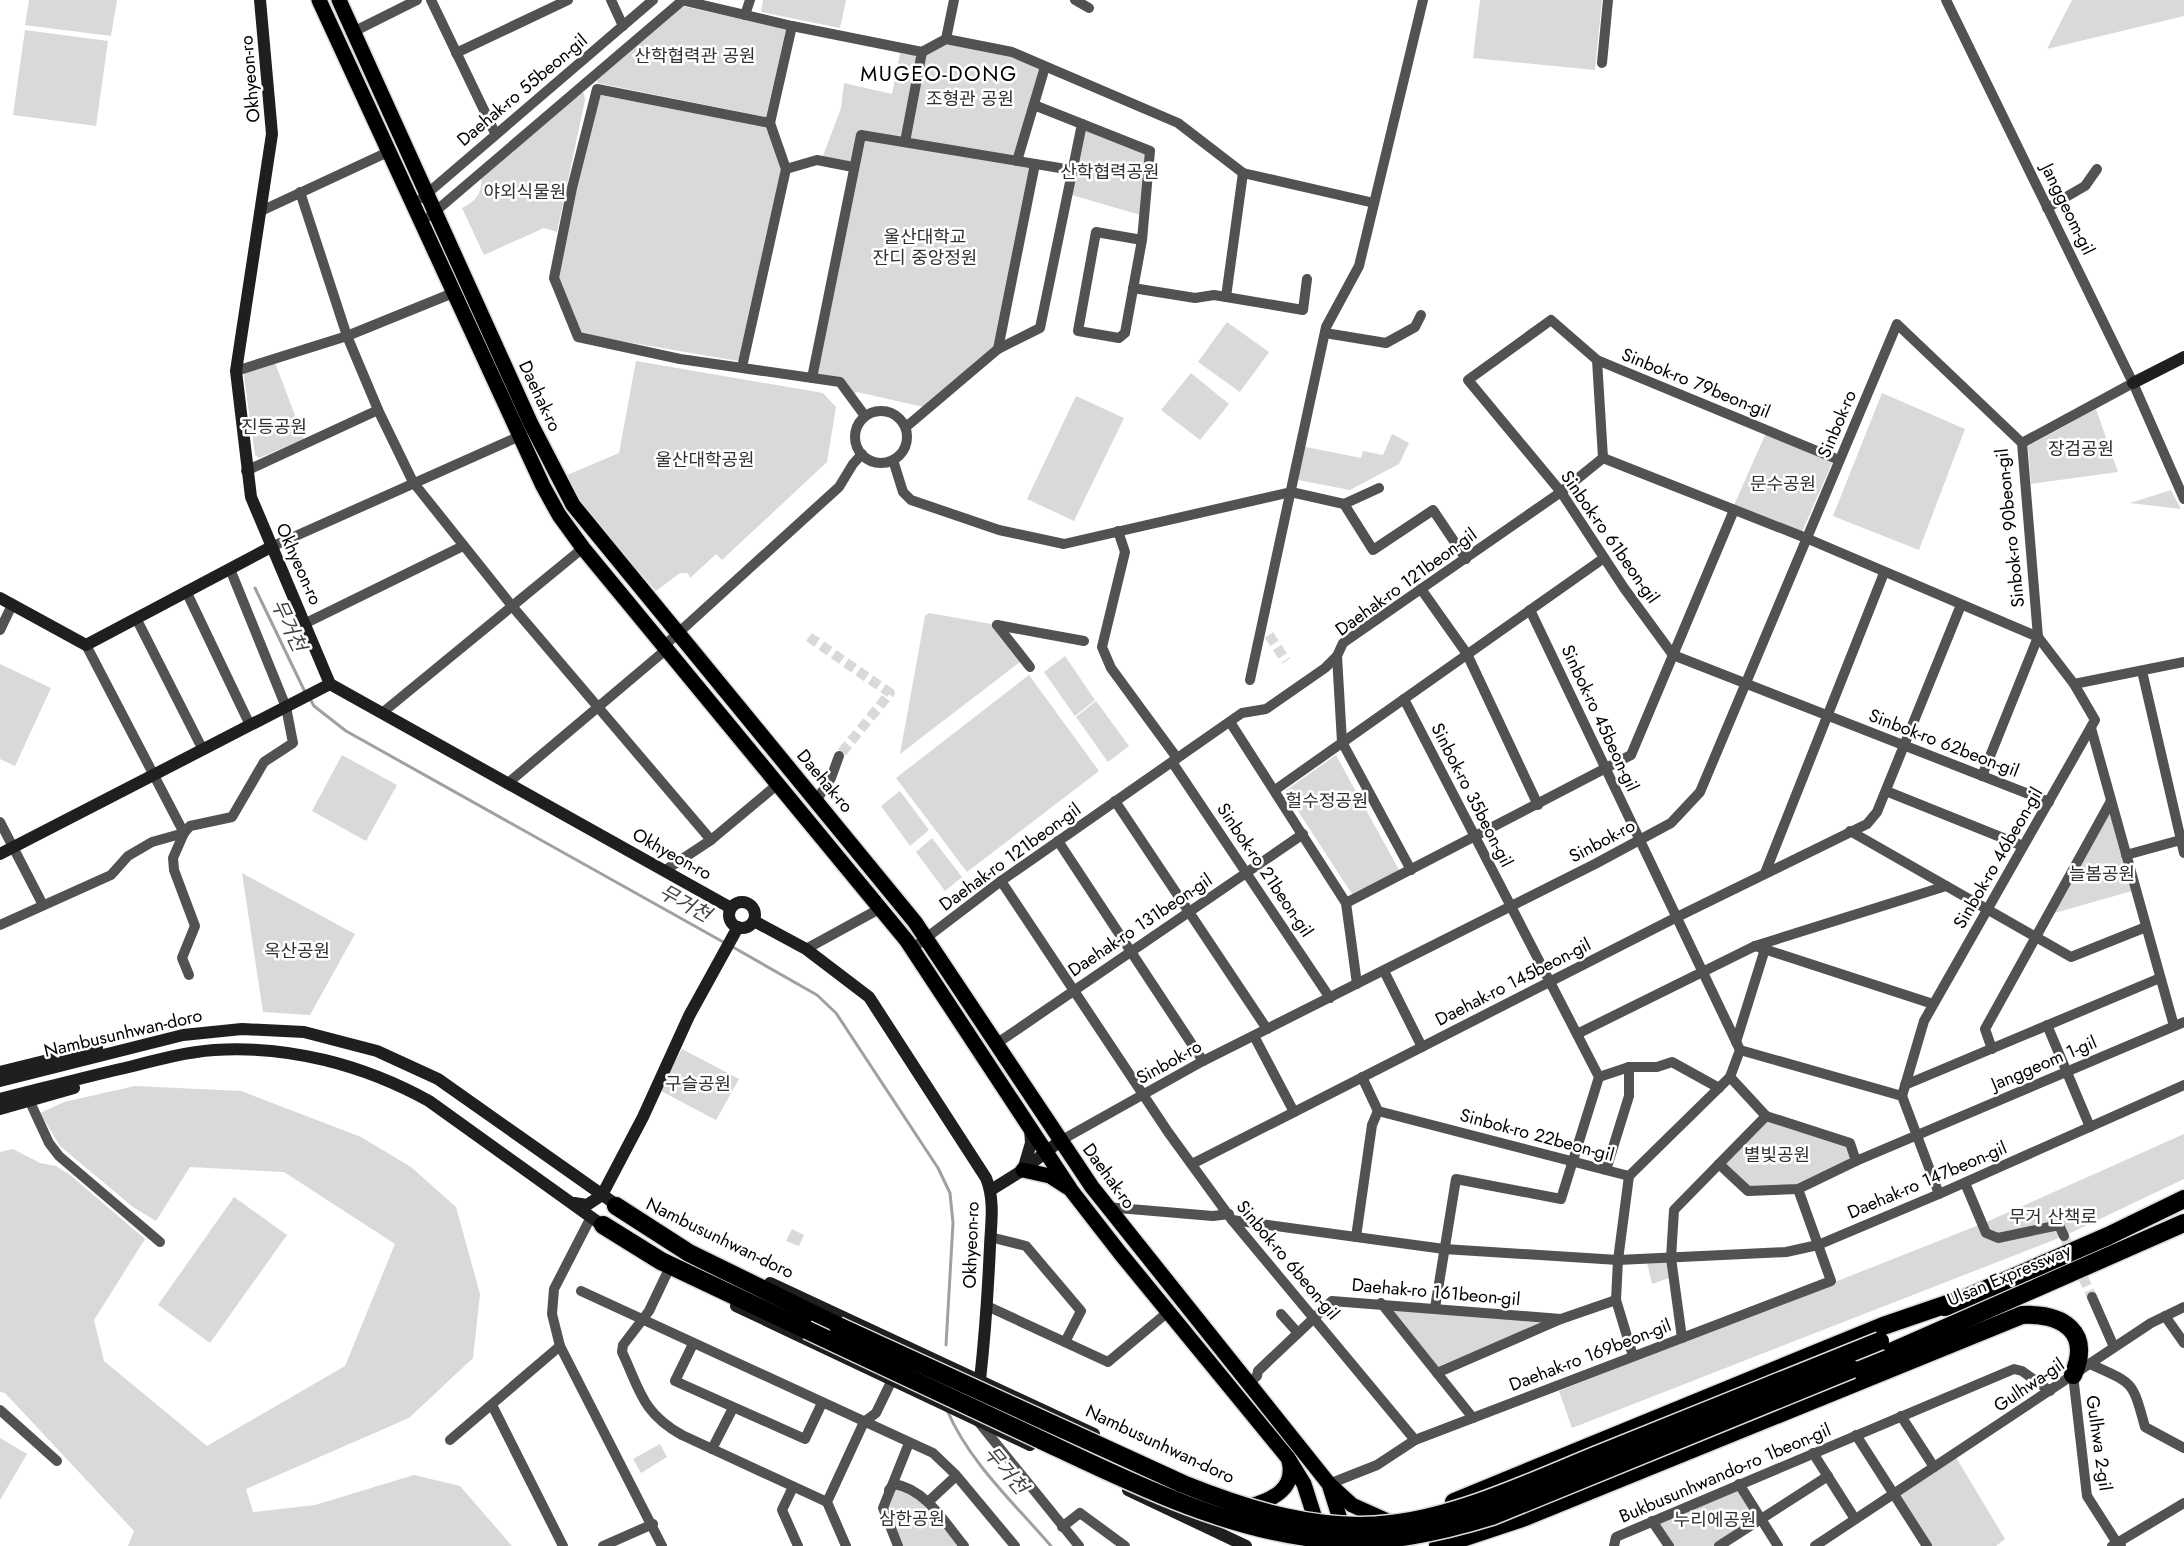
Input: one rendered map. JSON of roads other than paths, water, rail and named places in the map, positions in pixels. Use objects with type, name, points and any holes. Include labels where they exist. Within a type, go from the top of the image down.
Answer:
[{"type":"highway","name":"Ulsan Expressway","points":[[597,1221],[670,1266],[1161,1494],[1248,1525],[1323,1539],[1371,1540],[1452,1529],[1492,1516],[1852,1369],[1960,1310],[2184,1199]]},
{"type":"highway","name":"Ulsan Expressway","points":[[609,1200],[688,1253],[838,1326],[1183,1484],[1235,1505],[1323,1524],[1350,1525],[1400,1522],[1439,1514],[1520,1487],[1880,1341],[2184,1223]]},
{"type":"highway","points":[[1842,1387],[1890,1362],[1960,1310]]},
{"type":"highway","points":[[1347,1546],[1390,1522],[1465,1498],[1883,1326],[1960,1310]]},
{"type":"highway","points":[[1444,1545],[1525,1517],[2022,1315],[2044,1314],[2071,1328],[2080,1347],[2080,1359],[2073,1375]]},
{"type":"main road","name":"Okhyeon-ro","points":[[260,0],[272,134],[236,371],[246,471],[251,497],[330,684],[731,908]]},
{"type":"main road","name":"Daehak-ro","points":[[319,0],[412,206],[554,506],[583,548],[913,948],[1071,1190],[1288,1458],[1304,1484],[1324,1546]]},
{"type":"main road","name":"Daehak-ro","points":[[339,0],[557,479],[573,505],[927,938],[1106,1207],[1329,1484],[1347,1546]]},
{"type":"main road","points":[[2133,383],[2184,357]]},
{"type":"main road","points":[[0,598],[86,645],[271,547]]},
{"type":"main road","points":[[620,591],[633,602],[642,604],[642,594],[633,579]]},
{"type":"main road","points":[[713,704],[703,688],[704,678],[714,679],[727,693]]},
{"type":"main road","points":[[0,854],[330,684]]},
{"type":"main road","points":[[572,1203],[587,1205],[609,1200],[643,1117],[689,1016],[736,931],[754,921],[755,912],[751,904],[738,902],[731,908],[730,920],[736,931]]},
{"type":"main road","name":"Okhyeon-ro","points":[[754,921],[806,949],[855,984],[880,1010],[978,1164],[991,1190],[987,1306],[980,1380]]},
{"type":"main road","points":[[0,1072],[156,1036],[213,1030]]},
{"type":"main road","name":"Nambusunhwan-doro","points":[[0,1082],[183,1035],[213,1030],[304,1032],[376,1051],[409,1064],[448,1085],[609,1200],[694,1249],[1250,1506],[1316,1546]]},
{"type":"main road","points":[[0,1109],[213,1050]]},
{"type":"main road","name":"Nambusunhwan-doro","points":[[0,1099],[166,1058],[213,1050],[299,1055],[340,1064],[401,1086],[429,1101],[668,1271],[892,1380],[1241,1544]]},
{"type":"main road","points":[[1023,1170],[1031,1143],[1030,1127]]},
{"type":"main road","points":[[991,1190],[1023,1170],[1060,1141]]},
{"type":"main road","points":[[1023,1170],[1050,1176],[1071,1190]]},
{"type":"main road","points":[[1250,1506],[1270,1500],[1283,1491],[1290,1478],[1288,1458]]},
{"type":"main road","points":[[1329,1484],[1352,1505],[1390,1522]]},
{"type":"street","points":[[353,32],[417,0]]},
{"type":"street","points":[[431,0],[495,133]]},
{"type":"street","points":[[456,53],[568,0]]},
{"type":"street","points":[[610,0],[623,26]]},
{"type":"street","name":"Daehak-ro 55beon-gil","points":[[412,206],[653,0]]},
{"type":"street","points":[[421,224],[682,0],[712,3],[745,15],[792,26],[922,52],[946,39],[1012,52],[1178,123],[1243,173],[1374,202]]},
{"type":"street","points":[[745,15],[750,0]]},
{"type":"street","points":[[946,39],[954,0]]},
{"type":"street","points":[[1075,0],[1089,8]]},
{"type":"street","points":[[1250,680],[1325,333],[1359,266],[1423,0]]},
{"type":"street","points":[[1602,63],[1608,0]]},
{"type":"street","name":"Janggeom-gil","points":[[1946,0],[2133,383]]},
{"type":"street","points":[[742,367],[786,169],[770,123],[792,26]]},
{"type":"street","points":[[905,142],[922,52]]},
{"type":"street","points":[[1017,161],[1045,66]]},
{"type":"street","points":[[583,87],[770,123]]},
{"type":"street","points":[[597,89],[572,188],[554,278],[578,337],[680,359],[840,382],[866,416]]},
{"type":"street","points":[[1034,105],[1150,151],[1142,240],[1125,333],[1119,338],[1078,331],[1096,232],[1142,240]]},
{"type":"street","points":[[906,427],[998,349],[1040,328],[1082,124]]},
{"type":"street","points":[[812,378],[861,135],[1072,170]]},
{"type":"street","points":[[261,211],[388,152]]},
{"type":"street","points":[[786,169],[817,160],[853,167]]},
{"type":"street","points":[[998,349],[1035,164]]},
{"type":"street","points":[[2047,208],[2085,186],[2097,169]]},
{"type":"street","points":[[1226,297],[1243,173]]},
{"type":"street","points":[[300,192],[346,336],[413,482],[512,606],[711,840]]},
{"type":"street","points":[[1133,288],[1195,298],[1226,297],[1303,310],[1307,279]]},
{"type":"street","points":[[236,371],[346,336],[453,293]]},
{"type":"street","points":[[1325,333],[1386,343],[1415,327],[1421,315]]},
{"type":"street","name":"Sinbok-ro 79beon-gil","points":[[1468,381],[1551,320],[1597,360],[1839,460]]},
{"type":"street","name":"Sinbok-ro 90beon-gil","points":[[1897,324],[2022,443],[2038,637]]},
{"type":"street","name":"Sinbok-ro","points":[[1060,1141],[1203,1061],[1511,907],[1671,823],[1700,792],[1897,324]]},
{"type":"street","points":[[1597,360],[1603,458],[1806,538],[2038,637],[2074,684],[2095,720],[2091,728],[2111,801],[2160,978],[2179,1024]]},
{"type":"street","name":"Sinbok-ro 61beon-gil","points":[[1468,381],[1561,492],[1604,558],[1673,655]]},
{"type":"street","points":[[2022,443],[2133,383],[2184,499]]},
{"type":"street","points":[[246,471],[378,410]]},
{"type":"street","points":[[878,410],[896,414],[906,427],[906,445],[893,460],[873,462],[862,454],[856,445],[857,427],[866,416],[878,410]]},
{"type":"street","points":[[271,547],[413,482],[433,477],[520,436]]},
{"type":"street","points":[[508,783],[598,707],[839,487],[862,454]]},
{"type":"street","name":"Daehak-ro 121beon-gil","points":[[913,948],[1001,881],[1242,713],[1266,709],[1325,668],[1337,656],[1343,643],[1561,492],[1603,458]]},
{"type":"street","points":[[893,460],[903,492],[911,500],[999,530],[1064,544],[1291,492],[1344,504],[1379,488]]},
{"type":"street","points":[[1344,504],[1374,550],[1433,510],[1466,559]]},
{"type":"street","points":[[1346,903],[1631,755],[1734,510]]},
{"type":"street","name":"Sinbok-ro 21beon-gil","points":[[1118,531],[1125,552],[1102,647],[1111,668],[1330,998]]},
{"type":"street","points":[[306,623],[463,546]]},
{"type":"street","points":[[382,713],[583,548]]},
{"type":"street","points":[[1275,790],[1604,558]]},
{"type":"street","points":[[189,975],[182,958],[195,926],[174,870],[173,858],[184,833],[190,826],[232,817],[264,762],[294,743],[286,707],[230,569]]},
{"type":"street","points":[[1765,873],[1884,573]]},
{"type":"street","points":[[1421,589],[1467,654],[1538,805]]},
{"type":"street","points":[[186,591],[250,726]]},
{"type":"street","points":[[0,630],[12,605]]},
{"type":"street","name":"Daehak-ro 145beon-gil","points":[[1192,1164],[1677,917],[1867,824],[1877,812],[1961,605]]},
{"type":"street","name":"Sinbok-ro 45beon-gil","points":[[1530,610],[1640,840]]},
{"type":"street","points":[[136,618],[203,750]]},
{"type":"street","points":[[1262,624],[1269,635]]},
{"type":"street","points":[[1030,667],[997,625],[1084,641]]},
{"type":"street","points":[[1982,776],[2038,637]]},
{"type":"street","points":[[86,645],[184,833]]},
{"type":"street","points":[[1673,655],[1745,683]]},
{"type":"street","points":[[1337,656],[1342,742],[1411,870]]},
{"type":"street","points":[[2074,684],[2184,662]]},
{"type":"street","points":[[2142,671],[2184,853]]},
{"type":"street","name":"Sinbok-ro 62beon-gil","points":[[1745,683],[2049,802]]},
{"type":"street","name":"Sinbok-ro 35beon-gil","points":[[1404,699],[1599,1077]]},
{"type":"street","points":[[1230,722],[1346,903],[1357,984]]},
{"type":"street","name":"Sinbok-ro 46beon-gil","points":[[1904,1091],[1924,1021],[2091,728]]},
{"type":"street","points":[[816,801],[831,778],[838,756]]},
{"type":"street","points":[[664,871],[711,840],[778,784]]},
{"type":"street","points":[[1886,791],[2023,846]]},
{"type":"street","points":[[1115,801],[1267,1029]]},
{"type":"street","points":[[1992,1049],[1984,1029],[2111,801]]},
{"type":"street","points":[[0,822],[43,905]]},
{"type":"street","points":[[1850,831],[2071,957],[2146,927]]},
{"type":"street","points":[[0,926],[111,875],[128,856],[152,842],[184,833]]},
{"type":"street","name":"Daehak-ro 131beon-gil","points":[[996,1044],[1303,834]]},
{"type":"street","points":[[1640,840],[1738,1046],[1904,1091],[1992,1049],[2160,978]]},
{"type":"street","points":[[2126,855],[2182,840]]},
{"type":"street","points":[[1058,841],[1203,1061]]},
{"type":"street","name":"Sinbok-ro 6beon-gil","points":[[1001,881],[1143,1095],[1231,1217],[1415,1440]]},
{"type":"street","name":"Sinbok-ro 46beon-gil","points":[[1576,1034],[1702,970],[1760,947],[1946,886]]},
{"type":"street","points":[[806,949],[881,908]]},
{"type":"street","points":[[1738,1046],[1760,947],[1933,1004]]},
{"type":"street","points":[[1384,971],[1422,1047]]},
{"type":"street","name":"Janggeom 1-gil","points":[[1917,1135],[2179,1024]]},
{"type":"street","points":[[2047,1026],[2090,1127]]},
{"type":"street","points":[[1254,1036],[1294,1112]]},
{"type":"street","name":"Sinbok-ro 22beon-gil","points":[[1378,1111],[1629,1176],[1730,1077],[1738,1046]]},
{"type":"street","points":[[1435,1308],[1456,1179],[1561,1198],[1599,1077],[1629,1068],[1657,1067],[1671,1062],[1719,1088]]},
{"type":"street","points":[[1606,1170],[1629,1096],[1629,1068]]},
{"type":"street","points":[[1356,1237],[1372,1125],[1378,1111],[1362,1077]]},
{"type":"street","points":[[1730,1077],[1766,1116],[1850,1143],[1856,1161]]},
{"type":"street","name":"Daehak-ro 147beon-gil","points":[[1106,1207],[1231,1217],[1444,1249],[1618,1260],[1786,1252],[1818,1245],[1965,1183],[2184,1085]]},
{"type":"street","points":[[1904,1091],[1917,1135],[1939,1194]]},
{"type":"street","points":[[30,1102],[49,1143],[59,1156],[160,1242]]},
{"type":"street","points":[[1682,1338],[1671,1258],[1674,1210],[1766,1116]]},
{"type":"street","points":[[1719,1164],[1748,1191],[1798,1189],[1917,1135]]},
{"type":"street","points":[[1629,1176],[1618,1260],[1617,1300],[1633,1356]]},
{"type":"street","points":[[1965,1183],[1986,1233],[1998,1238],[2059,1225],[2064,1236]]},
{"type":"street","points":[[1798,1189],[1818,1245]]},
{"type":"street","points":[[597,1221],[554,1289],[552,1314],[560,1346],[653,1524],[662,1546]]},
{"type":"street","points":[[990,1237],[1026,1246],[1081,1311],[1065,1342]]},
{"type":"street","name":"Daehak-ro 169beon-gil","points":[[1329,1484],[1377,1465],[1415,1440],[1831,1281],[1818,1245]]},
{"type":"street","points":[[668,1271],[643,1321],[623,1345],[622,1352],[649,1412],[663,1424],[712,1449],[827,1502],[846,1546]]},
{"type":"street","points":[[581,1291],[933,1453],[956,1476],[1015,1546]]},
{"type":"street","points":[[2092,1297],[2114,1347]]},
{"type":"street","name":"Daehak-ro 161beon-gil","points":[[1248,1384],[1297,1332],[1332,1301],[1381,1303],[1561,1319],[1617,1300]]},
{"type":"street","points":[[1381,1303],[1473,1418]]},
{"type":"street","points":[[987,1306],[1108,1362],[1168,1312]]},
{"type":"street","name":"Gulhwa-gil","points":[[1815,1546],[2114,1347],[2184,1307]]},
{"type":"street","points":[[1281,1314],[1297,1332]]},
{"type":"street","points":[[2165,1316],[2184,1343]]},
{"type":"street","points":[[1437,1373],[1561,1319]]},
{"type":"street","points":[[693,1344],[675,1381],[805,1439],[822,1403]]},
{"type":"street","points":[[450,1440],[560,1346]]},
{"type":"street","points":[[2090,1364],[2122,1379],[2135,1389],[2145,1427],[2184,1448]]},
{"type":"street","name":"Bukbusunhwando-ro 1beon-gil","points":[[1614,1546],[1616,1537],[2014,1369],[2022,1371],[2049,1391]]},
{"type":"street","name":"Gulhwa 2-gil","points":[[2073,1375],[2087,1496],[2117,1545],[2184,1503]]},
{"type":"street","points":[[827,1502],[864,1422],[876,1413],[892,1380]]},
{"type":"street","points":[[492,1405],[563,1546]]},
{"type":"street","points":[[712,1449],[734,1407]]},
{"type":"street","points":[[0,1410],[57,1461]]},
{"type":"street","points":[[1901,1416],[1934,1467]]},
{"type":"street","points":[[977,1420],[1062,1527],[1080,1546]]},
{"type":"street","points":[[1856,1435],[1927,1546]]},
{"type":"street","points":[[898,1546],[883,1508],[886,1493],[909,1443]]},
{"type":"street","points":[[1813,1453],[1855,1519]]},
{"type":"street","points":[[928,1502],[956,1476]]},
{"type":"street","points":[[1719,1546],[1828,1476]]},
{"type":"street","points":[[886,1493],[894,1484],[909,1486],[928,1502],[964,1546]]},
{"type":"street","points":[[1739,1484],[1778,1546]]},
{"type":"street","points":[[793,1486],[782,1510],[798,1546]]},
{"type":"street","points":[[1062,1527],[1080,1513],[1125,1546]]},
{"type":"street","points":[[1653,1521],[1669,1546]]},
{"type":"street","points":[[603,1546],[653,1524]]},
{"type":"waterway","name":"무거천","points":[[255,588],[305,692]]},
{"type":"waterway","name":"무거천","points":[[309,697],[314,706],[346,731],[725,943]]},
{"type":"waterway","name":"무거천","points":[[731,946],[817,995],[836,1013],[938,1168],[950,1193],[953,1223],[946,1345]]},
{"type":"waterway","name":"무거천","points":[[947,1410],[956,1429],[980,1465],[1051,1546]]},
{"type":"tunnel","points":[[1269,635],[1286,661]]},
{"type":"tunnel","points":[[809,637],[890,693],[839,756]]},
{"type":"tunnel","points":[[2064,1236],[2092,1297]]},
{"type":"district","name":"MUGEO-DONG","points":[[939,74]]},
{"type":"park label","name":"산학협력관 공원","points":[[695,56]]},
{"type":"park label","name":"조형관 공원","points":[[970,99]]},
{"type":"park label","name":"산학협력공원","points":[[1110,172]]},
{"type":"park label","name":"야외식물원","points":[[525,192]]},
{"type":"park label","name":"울산대학교 잔디 중앙정원","points":[[925,247]]},
{"type":"park label","name":"진등공원","points":[[274,427]]},
{"type":"park label","name":"장검공원","points":[[2081,449]]},
{"type":"park label","name":"울산대학공원","points":[[705,460]]},
{"type":"park label","name":"문수공원","points":[[1783,484]]},
{"type":"park label","name":"헐수정공원","points":[[1327,801]]},
{"type":"park label","name":"늘봄공원","points":[[2102,874]]},
{"type":"park label","name":"옥산공원","points":[[297,951]]},
{"type":"park label","name":"구슬공원","points":[[698,1084]]},
{"type":"park label","name":"별빛공원","points":[[1777,1155]]},
{"type":"park label","name":"무거 산책로","points":[[2053,1217]]},
{"type":"park label","name":"삼한공원","points":[[912,1519]]},
{"type":"park label","name":"누리에공원","points":[[1715,1520]]}]
